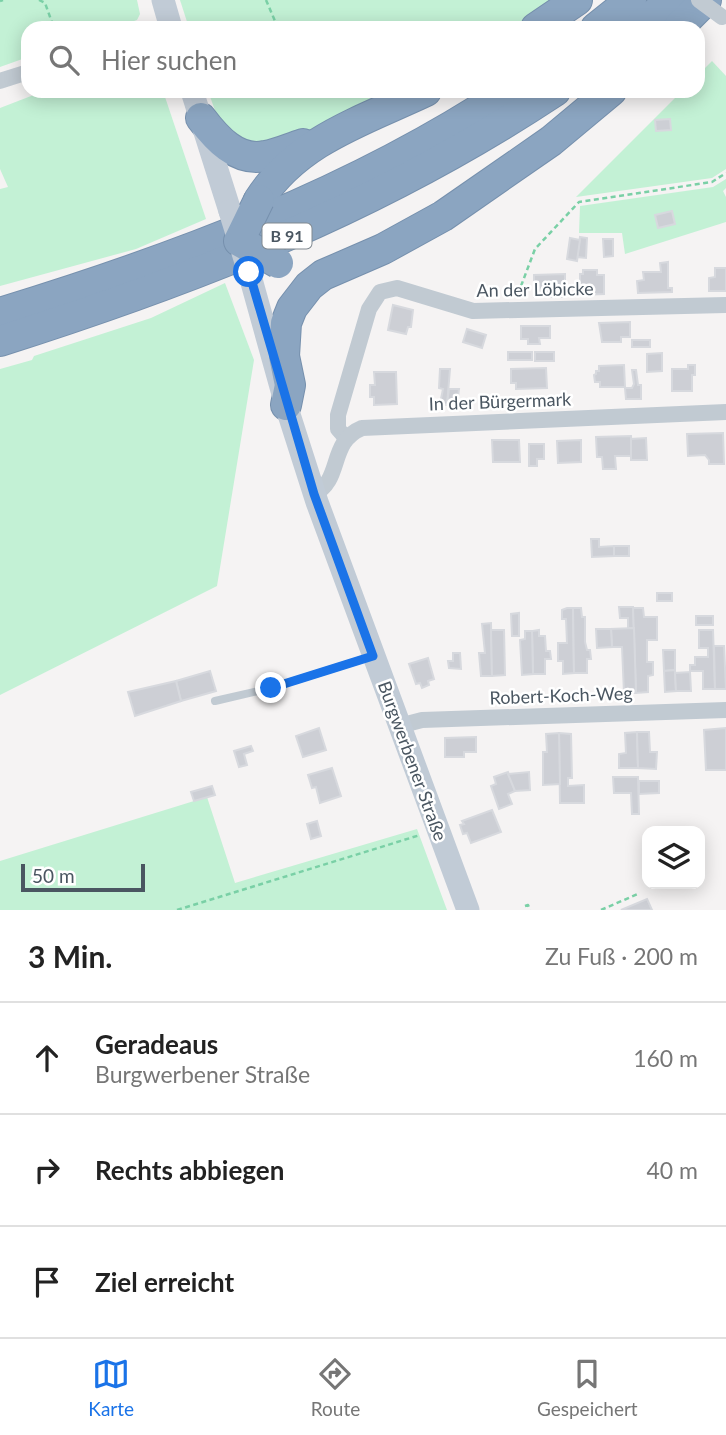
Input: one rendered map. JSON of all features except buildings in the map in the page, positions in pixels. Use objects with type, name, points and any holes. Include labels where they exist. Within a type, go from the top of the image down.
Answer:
[{"type":"highway","points":[[546,21],[577,0]]},
{"type":"highway","points":[[605,21],[631,0]]},
{"type":"highway","points":[[646,21],[671,0]]},
{"type":"highway","points":[[696,21],[718,12]]},
{"type":"highway","points":[[197,104],[223,143],[234,151],[253,157],[264,157],[324,138],[411,98]]},
{"type":"highway","name":"B 91","points":[[0,313],[117,276],[264,219],[423,142],[496,98]]},
{"type":"highway","name":"B 91","points":[[0,341],[215,267],[338,213],[443,160],[544,98]]},
{"type":"highway","points":[[286,405],[290,385],[284,356],[286,323],[292,308],[309,286],[323,275],[383,249],[443,216],[532,156],[602,98]]},
{"type":"highway","points":[[324,138],[289,163],[259,200],[239,242],[278,262],[304,269],[344,265]]},
{"type":"main road","points":[[163,0],[167,21]]},
{"type":"main road","name":"Burgwerbener Straße","points":[[197,104],[314,494],[468,910]]},
{"type":"street","points":[[699,0],[718,12]]},
{"type":"street","points":[[0,81],[21,74]]},
{"type":"street","name":"An der Löbicke","points":[[346,438],[338,429],[338,415],[369,309],[380,292],[397,288],[473,311],[726,305]]},
{"type":"street","name":"In der Bürgermark","points":[[346,438],[362,428],[726,412]]},
{"type":"street","points":[[314,494],[326,486],[346,438]]},
{"type":"street","name":"Robert-Koch-Weg","points":[[399,726],[422,720],[726,710]]},
{"type":"lane","points":[[215,701],[271,688],[373,656]]},
{"type":"path","points":[[39,0],[45,3],[51,21]]},
{"type":"path","points":[[266,0],[275,21]]},
{"type":"path","points":[[512,310],[535,249],[579,202],[712,182],[726,173]]},
{"type":"path","points":[[177,910],[437,830]]},
{"type":"path","points":[[601,910],[640,893]]},
{"type":"path","points":[[525,906],[528,905],[530,910]]},
{"type":"green space","points":[[0,0],[137,0],[140,14],[134,21],[21,21],[21,60],[0,67]]},
{"type":"green space","points":[[180,0],[555,0],[524,21],[187,21]]},
{"type":"green space","points":[[712,61],[726,76],[726,169],[712,178],[576,197],[675,98],[705,98],[705,68]]},
{"type":"green space","points":[[26,98],[165,98],[206,219],[136,249],[0,286],[0,189],[8,187],[0,169],[0,108]]},
{"type":"green space","points":[[211,98],[386,98],[289,142],[242,144],[217,116]]},
{"type":"green space","points":[[726,179],[726,188],[723,191],[726,197],[726,222],[625,254],[622,233],[579,233],[580,206],[713,187]]},
{"type":"green space","points":[[225,283],[254,360],[217,586],[0,695],[0,369],[151,318]]},
{"type":"green space","points":[[207,797],[235,883],[417,829],[447,910],[0,910],[0,861]]},
{"type":"route","points":[[249,272],[314,494],[373,656],[358,663],[271,688]]}]
